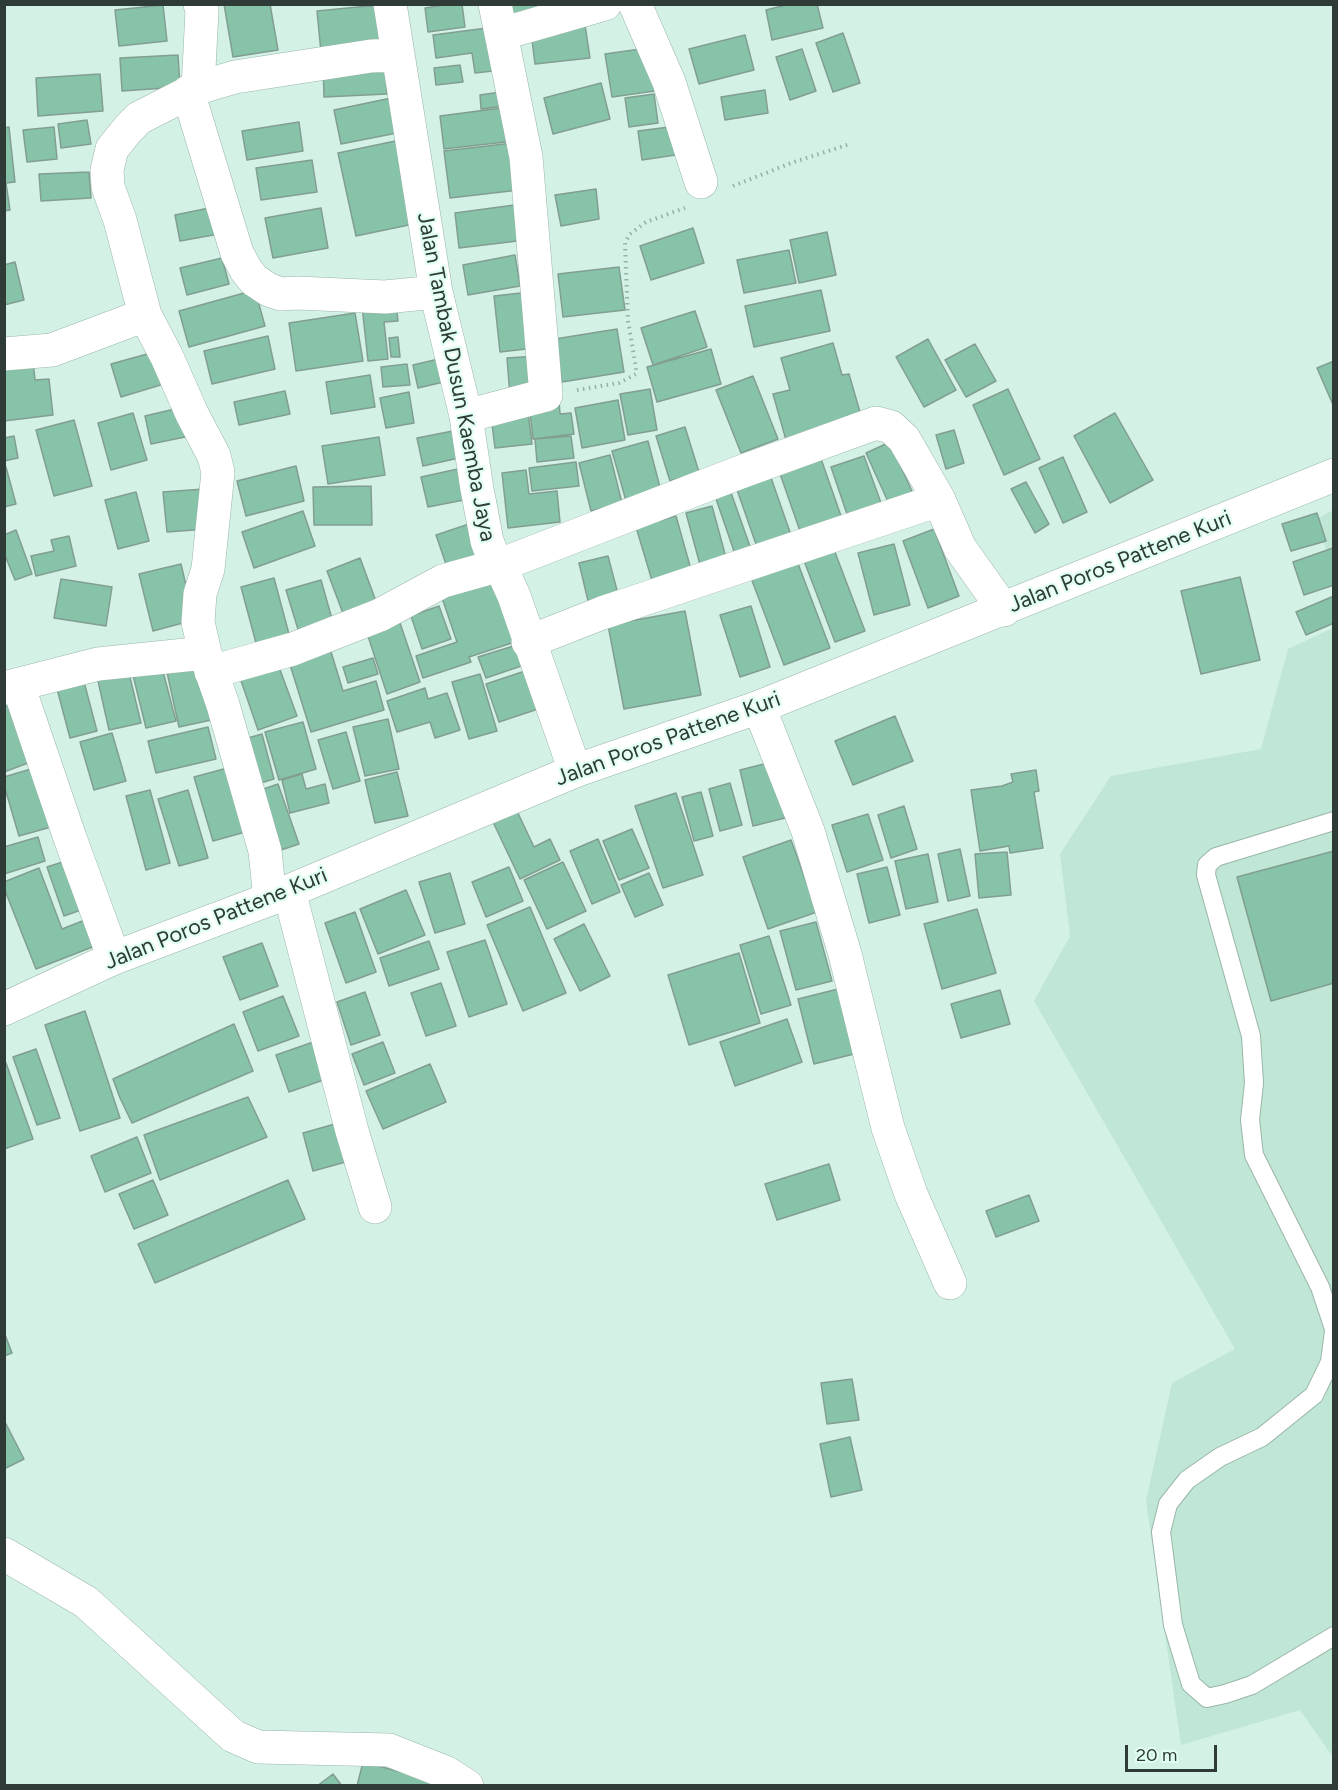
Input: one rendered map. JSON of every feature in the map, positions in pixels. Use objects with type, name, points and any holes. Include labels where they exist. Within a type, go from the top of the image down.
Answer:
[{"type":"street","points":[[200,4],[202,11],[193,90],[237,253],[254,280],[269,290],[281,294],[385,297],[436,292]]},
{"type":"street","name":"Jalan Tambak Dusun Kaemba Jaya","points":[[390,4],[436,292],[466,416],[487,541],[514,596],[528,642],[575,771]]},
{"type":"street","points":[[466,416],[546,395],[526,157],[498,19],[605,4]]},
{"type":"street","points":[[635,4],[669,82],[708,192]]},
{"type":"street","points":[[375,1207],[264,851],[198,622],[200,594],[208,569],[218,472],[214,456],[145,315],[120,220],[108,187],[109,159],[112,149],[128,129],[139,118],[193,90],[235,77],[371,56],[398,55]]},
{"type":"street","points":[[4,354],[52,350],[145,315]]},
{"type":"street","points":[[114,958],[11,686],[98,664],[208,662],[292,649],[380,615],[443,581],[500,565],[738,473],[876,423],[891,427],[903,439],[939,500],[960,548],[1004,610]]},
{"type":"street","name":"Jalan Poros Pattene Kuri","points":[[4,1009],[114,958],[279,895],[575,771],[759,707],[1334,475]]},
{"type":"street","points":[[528,642],[602,613],[809,546],[939,500]]},
{"type":"street","points":[[759,707],[808,831],[845,954],[888,1128],[911,1194],[950,1283]]},
{"type":"street","points":[[4,1554],[86,1602],[233,1736],[258,1747],[389,1750],[445,1772],[467,1785]]},
{"type":"lane","points":[[1334,821],[1216,857],[1207,865],[1206,875],[1251,1036],[1254,1083],[1250,1120],[1254,1155],[1320,1287],[1334,1330],[1330,1362],[1314,1395],[1262,1437],[1220,1457],[1187,1480],[1168,1504],[1161,1532],[1173,1625],[1191,1684],[1207,1698],[1252,1685],[1334,1636]]},
{"type":"path","points":[[546,395],[620,383],[636,374],[627,321],[625,243],[630,234],[646,222],[708,192],[850,144]]},
{"type":"shaded area","points":[[1333,510],[1333,568],[1315,520]]},
{"type":"shaded area","points":[[1333,628],[1333,1757],[1300,1710],[1181,1745],[1146,1501],[1172,1383],[1235,1349],[1034,1001],[1070,936],[1060,854],[1111,776],[1261,749],[1288,649]]},
{"type":"building","points":[[224,4],[270,4],[278,50],[233,57]]},
{"type":"building","points":[[462,4],[465,27],[428,32],[425,8]]},
{"type":"building","points":[[509,4],[553,4],[511,15]]},
{"type":"building","points":[[790,4],[817,4],[823,28],[772,40],[766,10]]},
{"type":"building","points":[[163,5],[167,41],[119,46],[115,10]]},
{"type":"building","points":[[378,5],[382,46],[321,52],[317,11]]},
{"type":"building","points":[[585,25],[590,58],[535,64],[531,32]]},
{"type":"building","points":[[487,28],[493,71],[475,73],[472,53],[436,58],[433,35]]},
{"type":"building","points":[[843,33],[860,83],[833,92],[816,43]]},
{"type":"building","points":[[745,35],[754,70],[699,84],[689,49]]},
{"type":"building","points":[[669,45],[676,88],[612,97],[605,54]]},
{"type":"building","points":[[802,49],[816,91],[790,100],[776,57]]},
{"type":"building","points":[[178,55],[180,87],[122,91],[120,58]]},
{"type":"building","points":[[385,61],[387,94],[324,97],[323,64]]},
{"type":"building","points":[[460,65],[463,82],[436,85],[434,68]]},
{"type":"building","points":[[100,74],[103,111],[38,116],[36,78]]},
{"type":"building","points":[[601,83],[610,119],[553,134],[544,98]]},
{"type":"building","points":[[765,90],[768,113],[725,120],[721,97]]},
{"type":"building","points":[[508,91],[510,105],[481,109],[480,95]]},
{"type":"building","points":[[654,94],[658,123],[629,127],[625,98]]},
{"type":"building","points":[[391,98],[397,133],[341,144],[334,110]]},
{"type":"building","points":[[509,107],[514,141],[444,149],[440,116]]},
{"type":"building","points":[[87,120],[91,144],[61,148],[58,124]]},
{"type":"building","points":[[299,122],[303,151],[247,160],[242,131]]},
{"type":"building","points":[[685,125],[689,153],[642,160],[638,131]]},
{"type":"building","points":[[9,127],[15,182],[6,183],[10,210],[4,211],[4,128]]},
{"type":"building","points":[[54,127],[57,159],[27,162],[23,130]]},
{"type":"building","points":[[405,139],[423,222],[356,236],[338,153]]},
{"type":"building","points":[[513,143],[519,190],[450,198],[444,151]]},
{"type":"building","points":[[312,160],[317,192],[261,200],[256,168]]},
{"type":"building","points":[[89,172],[91,198],[41,201],[39,174]]},
{"type":"building","points":[[596,189],[599,219],[561,226],[555,195]]},
{"type":"building","points":[[522,204],[526,240],[459,248],[455,213]]},
{"type":"building","points":[[214,207],[219,234],[180,241],[175,215]]},
{"type":"building","points":[[321,208],[328,248],[273,258],[265,218]]},
{"type":"building","points":[[693,228],[704,263],[651,280],[640,246]]},
{"type":"building","points":[[827,232],[836,275],[799,283],[790,240]]},
{"type":"building","points":[[789,250],[796,283],[744,293],[737,260]]},
{"type":"building","points":[[515,255],[520,286],[468,295],[463,265]]},
{"type":"building","points":[[222,258],[229,284],[187,295],[180,268]]},
{"type":"building","points":[[15,262],[24,300],[4,305],[4,265]]},
{"type":"building","points":[[619,267],[625,310],[563,317],[558,274]]},
{"type":"building","points":[[255,290],[265,326],[189,347],[179,311]]},
{"type":"building","points":[[821,290],[830,331],[754,347],[745,306]]},
{"type":"building","points":[[530,292],[535,348],[500,352],[494,296]]},
{"type":"building","points":[[396,303],[398,321],[384,322],[388,359],[368,361],[362,306]]},
{"type":"building","points":[[695,311],[707,347],[653,365],[641,328]]},
{"type":"building","points":[[355,313],[363,361],[296,371],[289,323]]},
{"type":"building","points":[[617,329],[624,372],[562,382],[555,339]]},
{"type":"building","points":[[268,336],[275,369],[212,384],[204,351]]},
{"type":"building","points":[[398,337],[400,357],[391,357],[389,338]]},
{"type":"building","points":[[928,339],[956,390],[924,407],[896,357]]},
{"type":"building","points":[[833,343],[842,375],[849,374],[862,419],[786,440],[773,394],[790,390],[781,358]]},
{"type":"building","points":[[975,344],[996,381],[966,397],[945,360]]},
{"type":"building","points":[[711,349],[721,384],[657,402],[647,367]]},
{"type":"building","points":[[158,351],[167,383],[121,397],[111,364]]},
{"type":"building","points":[[538,356],[542,393],[510,396],[507,358]]},
{"type":"building","points":[[447,357],[452,380],[418,388],[413,365]]},
{"type":"building","points":[[33,361],[35,380],[49,379],[53,415],[4,421],[4,364]]},
{"type":"building","points":[[1334,361],[1334,407],[1317,368]]},
{"type":"building","points":[[407,364],[410,385],[383,387],[381,367]]},
{"type":"building","points":[[370,375],[375,407],[331,414],[326,382]]},
{"type":"building","points":[[753,376],[778,439],[741,453],[716,390]]},
{"type":"building","points":[[650,389],[657,430],[628,435],[620,394]]},
{"type":"building","points":[[1008,389],[1040,459],[1004,475],[973,405]]},
{"type":"building","points":[[285,391],[290,414],[239,425],[234,402]]},
{"type":"building","points":[[409,392],[414,423],[386,428],[380,398]]},
{"type":"building","points":[[559,400],[560,414],[571,413],[574,434],[533,439],[529,403]]},
{"type":"building","points":[[618,400],[625,440],[582,448],[575,408]]},
{"type":"building","points":[[179,408],[185,437],[151,444],[145,416]]},
{"type":"building","points":[[528,412],[532,444],[495,448],[491,416]]},
{"type":"building","points":[[133,413],[147,460],[111,470],[98,423]]},
{"type":"building","points":[[1115,413],[1153,480],[1110,503],[1074,436]]},
{"type":"building","points":[[74,420],[92,486],[54,496],[36,430]]},
{"type":"building","points":[[685,427],[699,472],[670,481],[656,436]]},
{"type":"building","points":[[463,429],[468,456],[423,466],[417,438]]},
{"type":"building","points":[[954,430],[964,463],[946,469],[936,435]]},
{"type":"building","points":[[14,436],[18,458],[4,461],[4,438]]},
{"type":"building","points":[[571,436],[574,458],[537,462],[535,439]]},
{"type":"building","points":[[379,437],[385,475],[328,484],[322,446]]},
{"type":"building","points":[[648,441],[663,499],[628,508],[612,451]]},
{"type":"building","points":[[890,442],[918,505],[894,515],[866,453]]},
{"type":"building","points":[[819,453],[841,516],[800,531],[778,468]]},
{"type":"building","points":[[610,455],[622,503],[591,511],[579,463]]},
{"type":"building","points":[[864,456],[881,503],[847,514],[831,467]]},
{"type":"building","points":[[1063,457],[1087,512],[1063,523],[1039,468]]},
{"type":"building","points":[[576,462],[579,486],[532,491],[529,468]]},
{"type":"building","points":[[296,466],[304,501],[246,516],[237,481]]},
{"type":"building","points":[[4,467],[6,467],[16,504],[4,507]]},
{"type":"building","points":[[467,467],[474,498],[428,507],[421,477]]},
{"type":"building","points":[[526,470],[529,494],[557,491],[560,522],[508,528],[502,473]]},
{"type":"building","points":[[769,472],[791,535],[757,547],[735,484]]},
{"type":"building","points":[[1026,482],[1049,524],[1035,533],[1011,489]]},
{"type":"building","points":[[371,486],[372,525],[314,525],[313,487]]},
{"type":"building","points":[[729,487],[752,552],[736,557],[714,493]]},
{"type":"building","points":[[204,489],[207,529],[167,532],[163,492]]},
{"type":"building","points":[[136,492],[149,541],[118,549],[105,500]]},
{"type":"building","points":[[712,506],[728,565],[702,572],[686,513]]},
{"type":"building","points":[[303,511],[315,546],[254,568],[242,532]]},
{"type":"building","points":[[1317,513],[1326,541],[1291,551],[1282,524]]},
{"type":"building","points":[[676,516],[692,573],[653,584],[636,527]]},
{"type":"building","points":[[475,522],[485,554],[447,567],[436,535]]},
{"type":"building","points":[[934,529],[959,596],[928,608],[903,541]]},
{"type":"building","points":[[16,530],[32,574],[15,580],[4,553],[4,535]]},
{"type":"building","points":[[69,536],[76,566],[36,576],[31,556],[54,551],[51,540]]},
{"type":"building","points":[[894,544],[910,605],[874,615],[858,553]]},
{"type":"building","points":[[833,547],[865,631],[835,642],[803,558]]},
{"type":"building","points":[[1333,548],[1334,585],[1304,595],[1293,562]]},
{"type":"building","points":[[608,556],[619,598],[589,605],[579,563]]},
{"type":"building","points":[[360,558],[377,604],[344,616],[327,571]]},
{"type":"building","points":[[797,561],[830,648],[784,665],[751,578]]},
{"type":"building","points":[[181,564],[194,620],[153,631],[139,574]]},
{"type":"building","points":[[501,569],[524,639],[469,657],[471,662],[423,678],[416,656],[457,642],[439,589]]},
{"type":"building","points":[[1240,577],[1260,660],[1201,674],[1181,591]]},
{"type":"building","points":[[274,578],[289,634],[256,643],[241,587]]},
{"type":"building","points":[[61,579],[112,587],[106,626],[54,618]]},
{"type":"building","points":[[321,580],[334,626],[300,636],[286,590]]},
{"type":"building","points":[[1334,596],[1334,623],[1306,635],[1296,612]]},
{"type":"building","points":[[439,606],[451,639],[422,649],[411,616]]},
{"type":"building","points":[[751,606],[770,667],[740,677],[720,615]]},
{"type":"building","points":[[685,611],[701,695],[624,709],[608,625]]},
{"type":"building","points":[[398,617],[420,682],[387,694],[365,627]]},
{"type":"building","points":[[328,642],[343,691],[376,681],[384,710],[311,732],[287,655]]},
{"type":"building","points":[[523,643],[530,663],[486,678],[478,657]]},
{"type":"building","points":[[203,656],[216,719],[179,727],[165,663]]},
{"type":"building","points":[[275,656],[297,716],[258,730],[237,669]]},
{"type":"building","points":[[373,658],[378,674],[348,683],[343,667]]},
{"type":"building","points":[[160,660],[176,721],[146,728],[131,667]]},
{"type":"building","points":[[127,665],[141,723],[109,730],[96,672]]},
{"type":"building","points":[[528,670],[541,708],[499,722],[486,684]]},
{"type":"building","points":[[480,674],[497,731],[469,739],[452,682]]},
{"type":"building","points":[[83,678],[97,731],[70,738],[56,685]]},
{"type":"building","points":[[425,688],[428,699],[447,693],[460,730],[435,738],[430,722],[397,732],[387,701]]},
{"type":"building","points":[[6,701],[28,763],[4,772],[4,702]]},
{"type":"building","points":[[895,716],[913,761],[853,785],[835,741]]},
{"type":"building","points":[[388,719],[399,769],[365,776],[353,727]]},
{"type":"building","points":[[303,722],[316,769],[279,780],[265,732]]},
{"type":"building","points":[[208,727],[216,759],[156,773],[148,741]]},
{"type":"building","points":[[346,732],[360,781],[333,789],[318,740]]},
{"type":"building","points":[[112,733],[126,781],[94,790],[80,742]]},
{"type":"building","points":[[262,734],[274,779],[254,785],[241,740]]},
{"type":"building","points":[[772,762],[785,818],[753,826],[740,770]]},
{"type":"building","points":[[41,766],[58,825],[19,836],[4,785],[4,777]]},
{"type":"building","points":[[231,767],[249,831],[213,841],[194,777]]},
{"type":"building","points":[[1036,770],[1039,791],[1034,792],[1043,848],[1010,853],[1009,846],[980,851],[971,790],[1002,786],[1013,782],[1011,774]]},
{"type":"building","points":[[397,772],[408,816],[375,823],[365,780]]},
{"type":"building","points":[[302,774],[306,789],[325,784],[329,803],[290,813],[282,780]]},
{"type":"building","points":[[730,783],[742,825],[720,831],[709,789]]},
{"type":"building","points":[[278,784],[299,844],[272,853],[252,793]]},
{"type":"building","points":[[150,790],[170,863],[146,870],[126,796]]},
{"type":"building","points":[[188,790],[208,858],[179,866],[158,799]]},
{"type":"building","points":[[701,792],[713,836],[694,841],[682,797]]},
{"type":"building","points":[[676,793],[703,875],[663,888],[635,806]]},
{"type":"building","points":[[904,806],[917,849],[891,858],[878,815]]},
{"type":"building","points":[[517,811],[534,847],[550,839],[560,860],[520,879],[493,822]]},
{"type":"building","points":[[868,814],[883,860],[847,872],[832,825]]},
{"type":"building","points":[[632,829],[649,868],[619,880],[603,841]]},
{"type":"building","points":[[38,837],[45,861],[4,874],[4,847]]},
{"type":"building","points":[[598,839],[620,892],[592,904],[570,851]]},
{"type":"building","points":[[791,840],[817,912],[768,929],[743,857]]},
{"type":"building","points":[[960,849],[970,896],[948,901],[938,854]]},
{"type":"building","points":[[1334,851],[1334,983],[1271,1001],[1237,877]]},
{"type":"building","points":[[1007,852],[1011,895],[979,898],[975,854]]},
{"type":"building","points":[[928,854],[938,902],[906,909],[895,861]]},
{"type":"building","points":[[75,858],[92,906],[64,916],[47,867]]},
{"type":"building","points":[[563,862],[586,911],[547,929],[524,880]]},
{"type":"building","points":[[509,867],[523,901],[486,917],[472,882]]},
{"type":"building","points":[[887,867],[900,915],[869,923],[857,874]]},
{"type":"building","points":[[39,868],[62,929],[85,920],[95,946],[36,969],[4,888],[4,882]]},
{"type":"building","points":[[450,873],[465,924],[435,933],[419,882]]},
{"type":"building","points":[[649,873],[663,905],[635,917],[621,885]]},
{"type":"building","points":[[406,890],[425,935],[378,954],[360,909]]},
{"type":"building","points":[[530,907],[566,993],[523,1011],[487,925]]},
{"type":"building","points":[[977,909],[996,973],[942,989],[924,924]]},
{"type":"building","points":[[355,912],[376,972],[346,983],[325,923]]},
{"type":"building","points":[[816,922],[832,981],[796,990],[780,931]]},
{"type":"building","points":[[584,924],[610,976],[580,991],[554,939]]},
{"type":"building","points":[[769,936],[791,1005],[761,1014],[740,945]]},
{"type":"building","points":[[485,940],[507,1004],[469,1017],[447,952]]},
{"type":"building","points":[[429,941],[439,969],[389,986],[380,958]]},
{"type":"building","points":[[262,943],[278,986],[240,1000],[223,957]]},
{"type":"building","points":[[739,953],[760,1023],[689,1045],[668,975]]},
{"type":"building","points":[[441,983],[456,1026],[426,1036],[411,993]]},
{"type":"building","points":[[838,989],[854,1054],[814,1064],[798,999]]},
{"type":"building","points":[[1000,990],[1010,1024],[961,1038],[951,1004]]},
{"type":"building","points":[[365,992],[380,1035],[351,1045],[337,1002]]},
{"type":"building","points":[[283,996],[299,1036],[258,1051],[243,1012]]},
{"type":"building","points":[[85,1011],[120,1118],[80,1131],[45,1025]]},
{"type":"building","points":[[787,1019],[802,1062],[735,1086],[720,1042]]},
{"type":"building","points":[[234,1024],[253,1071],[132,1123],[113,1079]]},
{"type":"building","points":[[319,1040],[332,1077],[289,1092],[276,1055]]},
{"type":"building","points":[[383,1042],[395,1073],[364,1085],[352,1054]]},
{"type":"building","points":[[36,1049],[60,1118],[37,1125],[13,1057]]},
{"type":"building","points":[[6,1063],[33,1139],[4,1149],[4,1064]]},
{"type":"building","points":[[430,1064],[446,1102],[383,1129],[366,1091]]},
{"type":"building","points":[[248,1097],[267,1137],[160,1180],[144,1135]]},
{"type":"building","points":[[342,1122],[353,1160],[313,1171],[303,1133]]},
{"type":"building","points":[[137,1137],[151,1173],[105,1192],[91,1156]]},
{"type":"building","points":[[829,1164],[840,1200],[777,1220],[765,1184]]},
{"type":"building","points":[[153,1180],[168,1215],[134,1229],[119,1194]]},
{"type":"building","points":[[288,1180],[305,1219],[155,1283],[138,1244]]},
{"type":"building","points":[[1029,1195],[1039,1221],[996,1237],[986,1211]]},
{"type":"building","points":[[4,1332],[12,1353],[4,1356]]},
{"type":"building","points":[[852,1379],[859,1420],[827,1424],[821,1383]]},
{"type":"building","points":[[4,1420],[24,1459],[4,1469]]},
{"type":"building","points":[[850,1437],[862,1490],[831,1497],[820,1444]]},
{"type":"building","points":[[363,1762],[431,1780],[430,1786],[357,1786]]},
{"type":"building","points":[[333,1774],[342,1786],[317,1786]]}]
